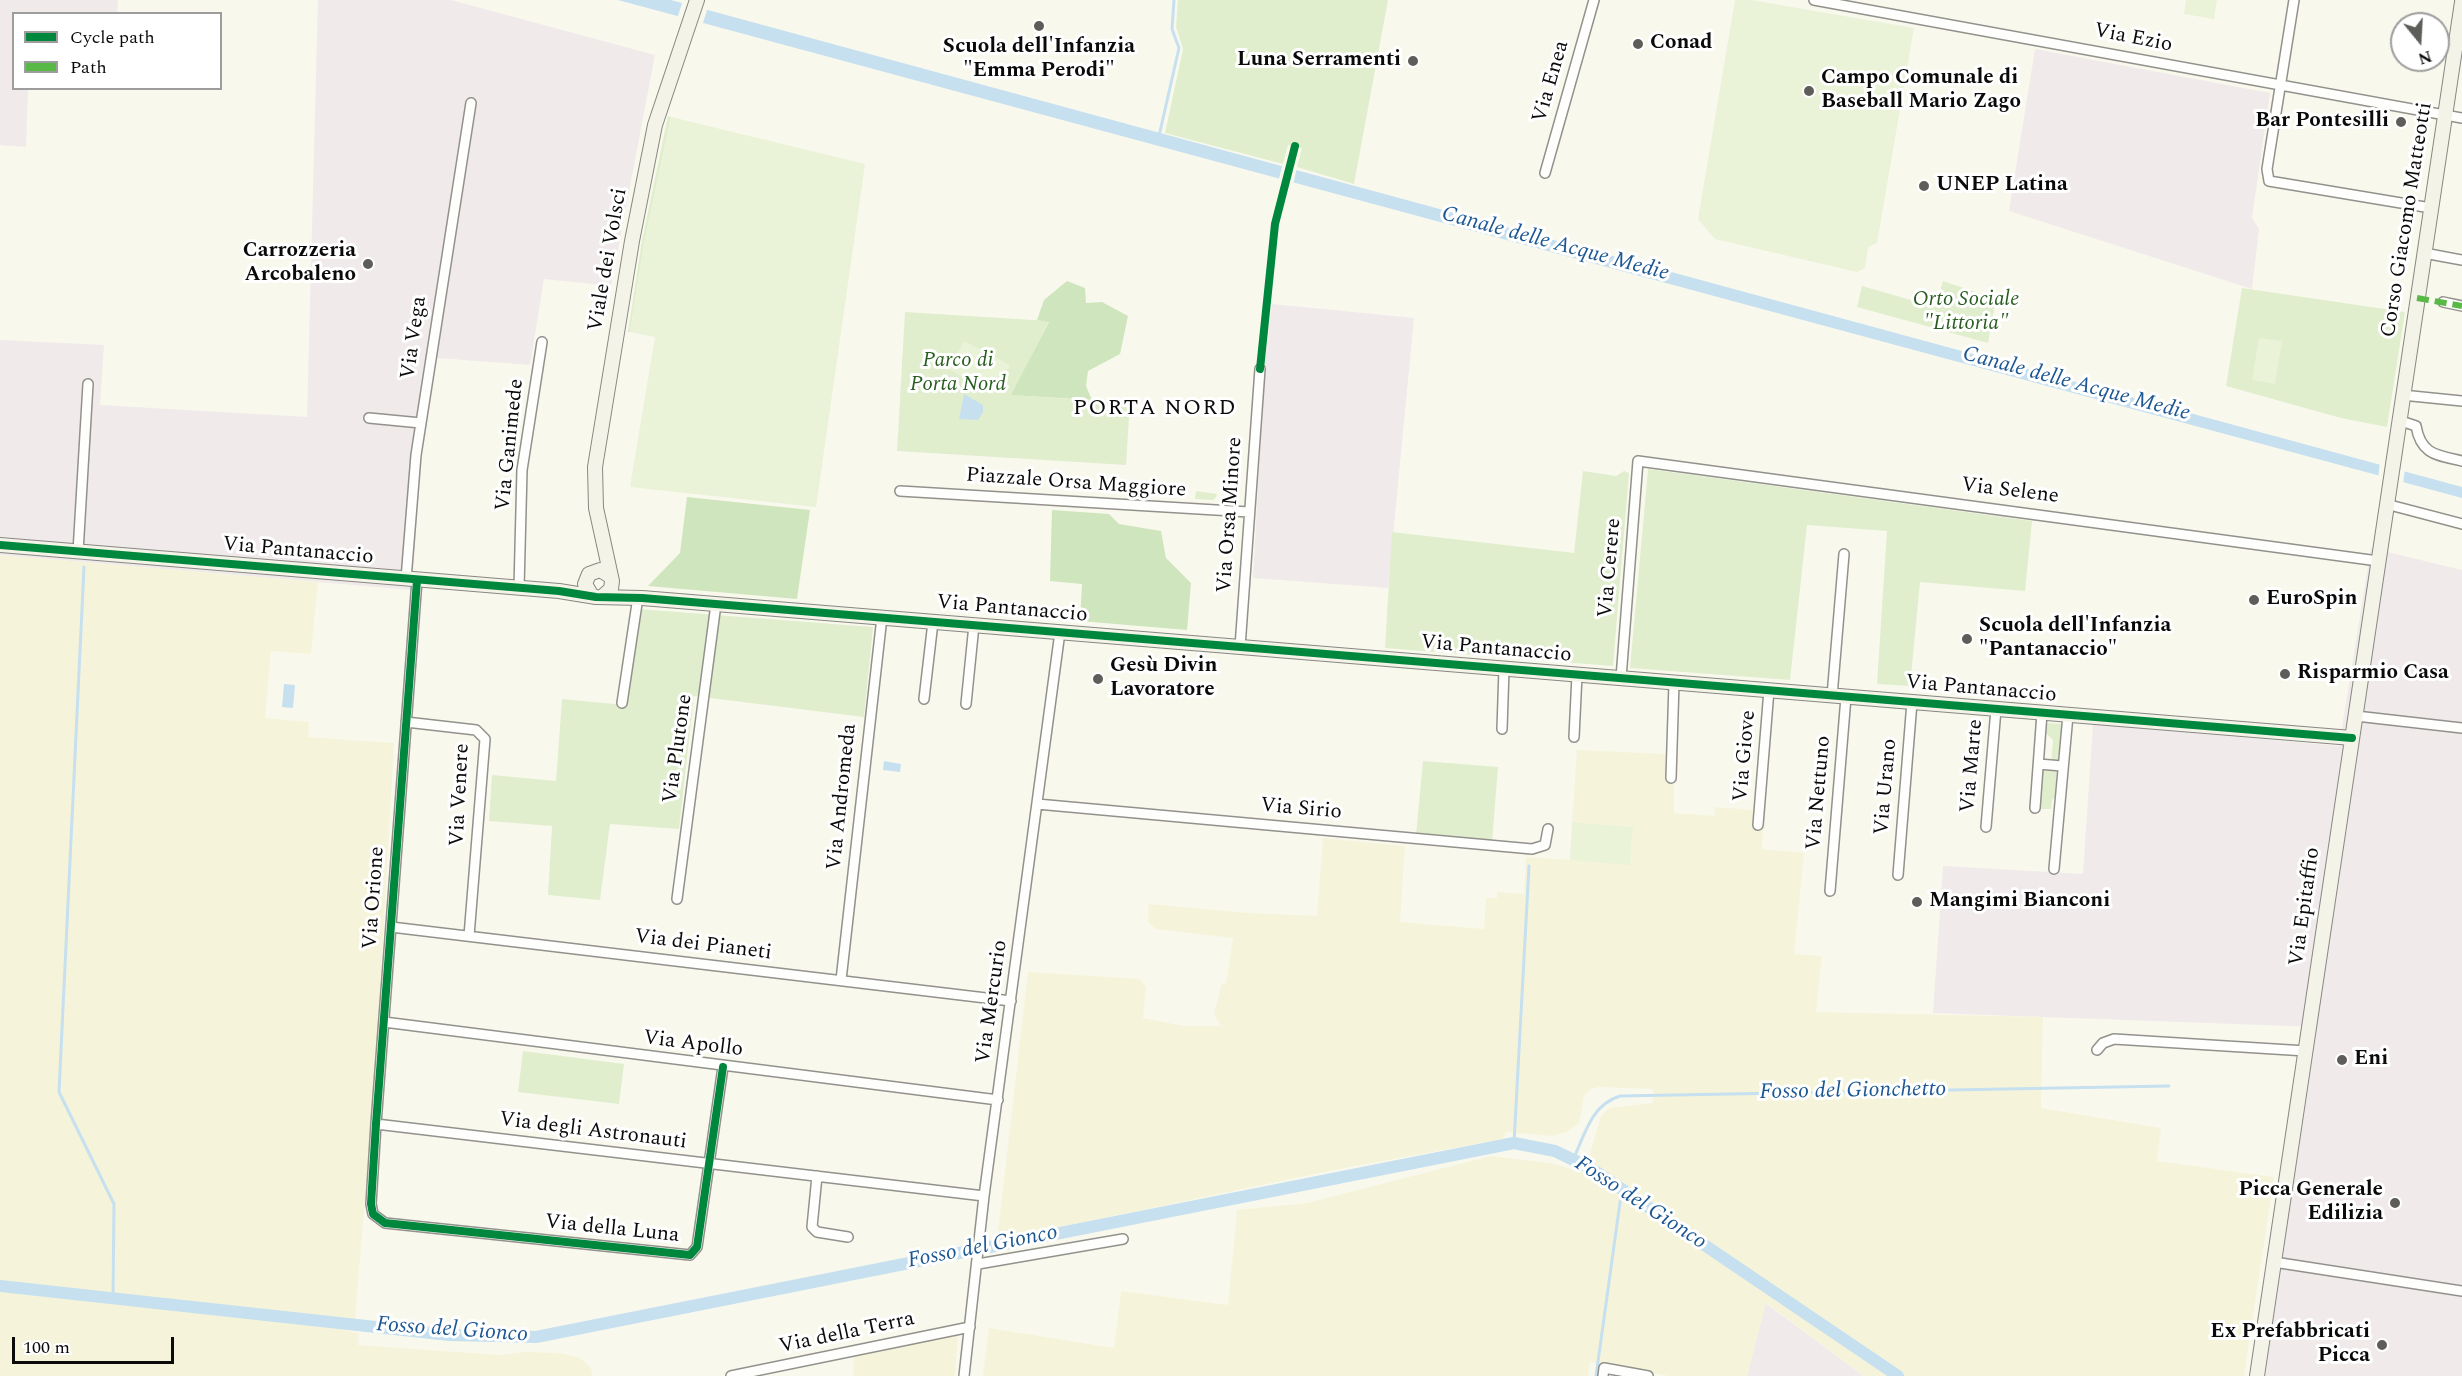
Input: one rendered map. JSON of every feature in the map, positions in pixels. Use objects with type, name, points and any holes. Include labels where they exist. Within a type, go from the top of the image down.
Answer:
[{"type":"street","name":"Viale dei Volsci","points":[[604,588],[605,545],[595,497],[596,467],[632,241],[658,115],[697,0]]},
{"type":"street","name":"Via Enea","points":[[1545,173],[1594,0]]},
{"type":"street","name":"Via Ezio","points":[[1814,0],[2462,118]]},
{"type":"street","points":[[2294,0],[2267,169],[2269,181],[2431,208]]},
{"type":"street","name":"Corso Giacomo Matteotti","points":[[2394,444],[2459,39],[2462,2]]},
{"type":"street","name":"Via Vega","points":[[412,579],[416,455],[471,102]]},
{"type":"street","points":[[2424,253],[2462,260]]},
{"type":"street","points":[[2443,302],[2462,306]]},
{"type":"street","name":"Via Ganimede","points":[[519,588],[522,470],[542,342]]},
{"type":"street","name":"Via Orsa Minore","points":[[1240,647],[1260,369]]},
{"type":"street","points":[[78,552],[88,384]]},
{"type":"street","points":[[2402,395],[2462,401]]},
{"type":"street","points":[[369,418],[422,423]]},
{"type":"street","points":[[2398,420],[2414,423],[2425,448],[2434,454],[2462,461]]},
{"type":"street","name":"Via Epitaffio","points":[[2257,1376],[2356,716],[2394,444]]},
{"type":"street","name":"Via Selene","points":[[1638,462],[2378,561]]},
{"type":"street","name":"Via Cerere","points":[[1621,678],[1638,462]]},
{"type":"street","name":"Piazzale Orsa Maggiore","points":[[900,491],[1249,512]]},
{"type":"street","points":[[2386,499],[2462,524]]},
{"type":"street","name":"Viale dei Volsci","points":[[589,576],[601,534]]},
{"type":"street","name":"Via Pantanaccio","points":[[0,545],[559,591],[604,588],[638,597],[716,604],[2352,738]]},
{"type":"street","points":[[1839,696],[1844,554]]},
{"type":"street","points":[[600,570],[604,588],[586,589],[589,576],[600,570]]},
{"type":"street","name":"Via Pantanaccio","points":[[559,591],[589,576]]},
{"type":"street","name":"Via Orione","points":[[375,1217],[371,1204],[406,723],[412,579]]},
{"type":"street","points":[[622,703],[638,597]]},
{"type":"street","name":"Via Plutone","points":[[677,899],[716,604]]},
{"type":"street","name":"Via Andromeda","points":[[841,980],[882,617]]},
{"type":"street","points":[[924,699],[933,622]]},
{"type":"street","points":[[966,704],[974,625]]},
{"type":"street","name":"Via Mercurio","points":[[964,1376],[984,1196],[1060,632]]},
{"type":"street","points":[[1502,729],[1504,669]]},
{"type":"street","name":"Via Pantanaccio","points":[[1574,736],[1577,675]]},
{"type":"street","points":[[1671,778],[1674,683]]},
{"type":"street","name":"Via Giove","points":[[1758,825],[1769,690]]},
{"type":"street","name":"Via Nettuno","points":[[1830,891],[1839,696]]},
{"type":"street","name":"Via Urano","points":[[1898,875],[1912,702]]},
{"type":"street","name":"Via Marte","points":[[1986,827],[1996,709]]},
{"type":"street","points":[[2035,807],[2042,713]]},
{"type":"street","points":[[2054,869],[2068,715]]},
{"type":"street","points":[[2356,716],[2462,728]]},
{"type":"street","name":"Via Venere","points":[[406,723],[476,730],[481,732],[485,739],[469,936]]},
{"type":"street","points":[[2039,764],[2062,766]]},
{"type":"street","name":"Via Sirio","points":[[1037,804],[1532,849],[1545,845],[1548,829]]},
{"type":"street","name":"Via dei Pianeti","points":[[392,927],[1011,1000]]},
{"type":"street","name":"Via Apollo","points":[[384,1023],[998,1100]]},
{"type":"street","points":[[2097,1050],[2103,1043],[2114,1039],[2306,1051]]},
{"type":"street","name":"Via della Luna","points":[[375,1217],[385,1223],[687,1256],[695,1252],[697,1247],[723,1067]]},
{"type":"street","name":"Via degli Astronauti","points":[[376,1124],[984,1196]]},
{"type":"street","points":[[817,1176],[812,1227],[818,1232],[848,1237]]},
{"type":"street","points":[[978,1260],[1123,1239]]},
{"type":"street","points":[[2274,1262],[2462,1291]]},
{"type":"street","name":"Via della Terra","points":[[731,1376],[970,1327]]},
{"type":"street","points":[[1603,1376],[1604,1368],[1648,1376]]},
{"type":"shaded area","points":[[0,0],[118,0],[117,12],[12,12],[12,90],[28,90],[26,147],[0,145]]},
{"type":"shaded area","points":[[318,0],[451,0],[655,55],[611,286],[544,279],[530,365],[437,358],[421,455],[412,590],[0,555],[0,340],[104,345],[100,405],[307,417]]},
{"type":"shaded area","points":[[2035,49],[2270,93],[2252,218],[2259,229],[2252,289],[2009,211]]},
{"type":"shaded area","points":[[1272,304],[1414,318],[1388,588],[1253,578],[1265,360]]},
{"type":"shaded area","points":[[2371,548],[2462,570],[2462,1376],[2265,1376],[2317,1027],[1933,1013],[1943,866],[2083,874],[2093,724],[2339,746]]},
{"type":"shaded area","points":[[1765,1303],[1864,1376],[1747,1376]]},
{"type":"green space","points":[[1178,0],[1388,0],[1354,184],[1297,167],[1302,148],[1288,145],[1283,164],[1165,133],[1183,49],[1176,27]]},
{"type":"green space","name":"Campo Comunale di Baseball Mario Zago","points":[[1735,0],[1751,0],[1914,28],[1877,243],[1868,247],[1865,268],[1857,272],[1715,239],[1698,219]]},
{"type":"green space","points":[[2186,0],[2217,0],[2214,19],[2184,14]]},
{"type":"green space","points":[[668,116],[671,117],[644,244],[630,332],[628,332],[642,241]]},
{"type":"green space","points":[[671,117],[865,164],[816,507],[630,487],[655,337],[630,332],[644,244]]},
{"type":"green space","points":[[1067,281],[1085,288],[1086,303],[1102,302],[1128,316],[1120,354],[1088,371],[1086,386],[1092,400],[1011,395],[1049,322],[1037,320],[1044,300]]},
{"type":"green space","name":"Orto Sociale \"Littoria\"","points":[[1943,281],[1996,299],[1988,343],[1857,307],[1862,286],[1935,307]]},
{"type":"green space","points":[[2242,288],[2405,312],[2387,427],[2341,418],[2226,386]]},
{"type":"green space","name":"Parco di Porta Nord","points":[[905,312],[1049,321],[1012,395],[1130,403],[1126,465],[897,451]]},
{"type":"green space","points":[[2259,338],[2282,341],[2275,384],[2252,380]]},
{"type":"green space","points":[[964,341],[1010,365],[994,394],[949,369]]},
{"type":"green space","points":[[1648,469],[2032,521],[2025,591],[1920,582],[1910,686],[1877,684],[1887,531],[1807,525],[1790,680],[1630,668]]},
{"type":"green space","points":[[1583,471],[1616,476],[1624,471],[1629,473],[1613,666],[1385,648],[1392,532],[1574,553]]},
{"type":"green space","points":[[1196,491],[1217,494],[1213,500],[1195,499]]},
{"type":"green space","points":[[687,497],[810,510],[797,599],[648,586],[680,553]]},
{"type":"green space","points":[[1052,510],[1109,514],[1119,524],[1161,531],[1166,558],[1191,583],[1187,630],[1080,621],[1082,584],[1050,581]]},
{"type":"green space","points":[[0,555],[318,582],[311,654],[271,651],[265,718],[309,722],[308,737],[394,743],[375,1079],[355,1319],[349,1319],[348,1331],[359,1333],[358,1345],[499,1355],[523,1352],[561,1353],[580,1358],[591,1368],[593,1376],[0,1376]]},
{"type":"green space","points":[[638,609],[873,627],[864,717],[694,696],[679,829],[610,824],[600,900],[548,895],[552,826],[489,821],[492,775],[556,781],[562,699],[625,705]]},
{"type":"green space","points":[[2046,723],[2064,724],[2061,752],[2058,754],[2055,797],[2052,800],[2051,809],[2039,809],[2042,771],[2051,764],[2053,740],[2045,732]]},
{"type":"green space","points":[[1577,750],[1666,754],[1665,781],[1674,782],[1674,813],[1714,816],[1715,807],[1754,810],[1753,827],[1763,829],[1762,849],[1804,853],[1794,954],[1822,956],[1816,1012],[2043,1017],[2041,1108],[2161,1128],[2157,1161],[2274,1177],[2244,1376],[1864,1376],[1766,1303],[1747,1376],[1669,1376],[1590,1362],[1588,1376],[983,1376],[989,1328],[1114,1348],[1121,1291],[1228,1305],[1237,1210],[1307,1203],[1491,1156],[1551,1163],[1581,1172],[1588,1161],[1601,1116],[1609,1108],[1653,1103],[1653,1089],[1599,1087],[1591,1089],[1584,1096],[1579,1123],[1567,1132],[1552,1136],[1506,1132],[1503,1139],[1339,1169],[997,1240],[1028,972],[1140,979],[1146,987],[1143,1018],[1184,1026],[1221,1026],[1214,1014],[1222,983],[1226,984],[1233,938],[1155,929],[1148,921],[1149,904],[1248,913],[1317,916],[1323,838],[1405,846],[1400,922],[1484,929],[1486,898],[1497,898],[1497,892],[1524,894],[1526,857],[1630,864],[1633,827],[1572,822]]},
{"type":"green space","points":[[1423,761],[1498,767],[1492,842],[1416,835]]},
{"type":"green space","points":[[1572,822],[1633,827],[1630,865],[1570,860]]},
{"type":"green space","points":[[523,1051],[624,1064],[619,1104],[518,1092]]},
{"type":"green space","points":[[958,1334],[955,1376],[853,1376],[854,1356]]},
{"type":"water","name":"Canale delle Acque Medie","points":[[618,0],[671,0],[2462,487],[2462,498]]},
{"type":"water","points":[[964,394],[983,405],[983,412],[978,420],[959,419]]},
{"type":"water","points":[[284,684],[295,685],[293,708],[282,707]]},
{"type":"water","points":[[884,761],[901,764],[900,772],[883,770]]},
{"type":"pier","points":[[683,0],[708,7],[702,26],[677,19]]},
{"type":"pier","points":[[1283,163],[1297,167],[1293,185],[1278,182]]},
{"type":"pier","points":[[2380,461],[2405,468],[2403,485],[2378,479]]},
{"type":"waterway","points":[[1159,136],[1179,48],[1172,29],[1174,0]]},
{"type":"waterway","points":[[84,567],[59,1092],[114,1204],[113,1298]]},
{"type":"waterway","points":[[1514,1143],[1529,866]]},
{"type":"waterway","name":"Fosso del Gionchetto","points":[[1573,1160],[1585,1131],[1596,1113],[1610,1100],[1620,1096],[2169,1086]]},
{"type":"waterway","name":"Fosso del Gionco","points":[[0,1286],[449,1335],[536,1337],[1514,1143],[1555,1151],[1592,1169],[1898,1376]]},
{"type":"waterway","points":[[1596,1376],[1622,1188]]},
{"type":"marked path","points":[[2417,298],[2462,306]]},
{"type":"cycle path","points":[[1260,369],[1275,224],[1295,146]]},
{"type":"cycle path","points":[[0,545],[559,591],[596,597],[642,598],[2352,738]]},
{"type":"cycle path","points":[[417,580],[376,1124],[371,1204],[373,1214],[385,1223],[690,1255],[697,1247],[723,1067]]},
{"type":"place","name":"Scuola dell'Infanzia \"Emma Perodi\"","points":[[1039,26]]},
{"type":"place","name":"Conad","points":[[1638,44]]},
{"type":"place","name":"Luna Serramenti","points":[[1413,61]]},
{"type":"place","name":"Campo Comunale di Baseball Mario Zago","points":[[1809,91]]},
{"type":"place","name":"Bar Pontesilli","points":[[2401,122]]},
{"type":"place","name":"UNEP Latina","points":[[1924,186]]},
{"type":"place","name":"Carrozzeria Arcobaleno","points":[[368,264]]},
{"type":"place","name":"EuroSpin","points":[[2254,600]]},
{"type":"place","name":"Scuola dell'Infanzia \"Pantanaccio\"","points":[[1967,639]]},
{"type":"place","name":"Risparmio Casa","points":[[2285,674]]},
{"type":"place","name":"Gesù Divin Lavoratore","points":[[1098,679]]},
{"type":"place","name":"Mangimi Bianconi","points":[[1917,902]]},
{"type":"place","name":"Eni","points":[[2342,1060]]},
{"type":"place","name":"Picca Generale Edilizia","points":[[2395,1203]]},
{"type":"place","name":"Ex Prefabbricati Picca","points":[[2382,1345]]},
{"type":"district","name":"PORTA NORD","points":[[1155,410]]}]
